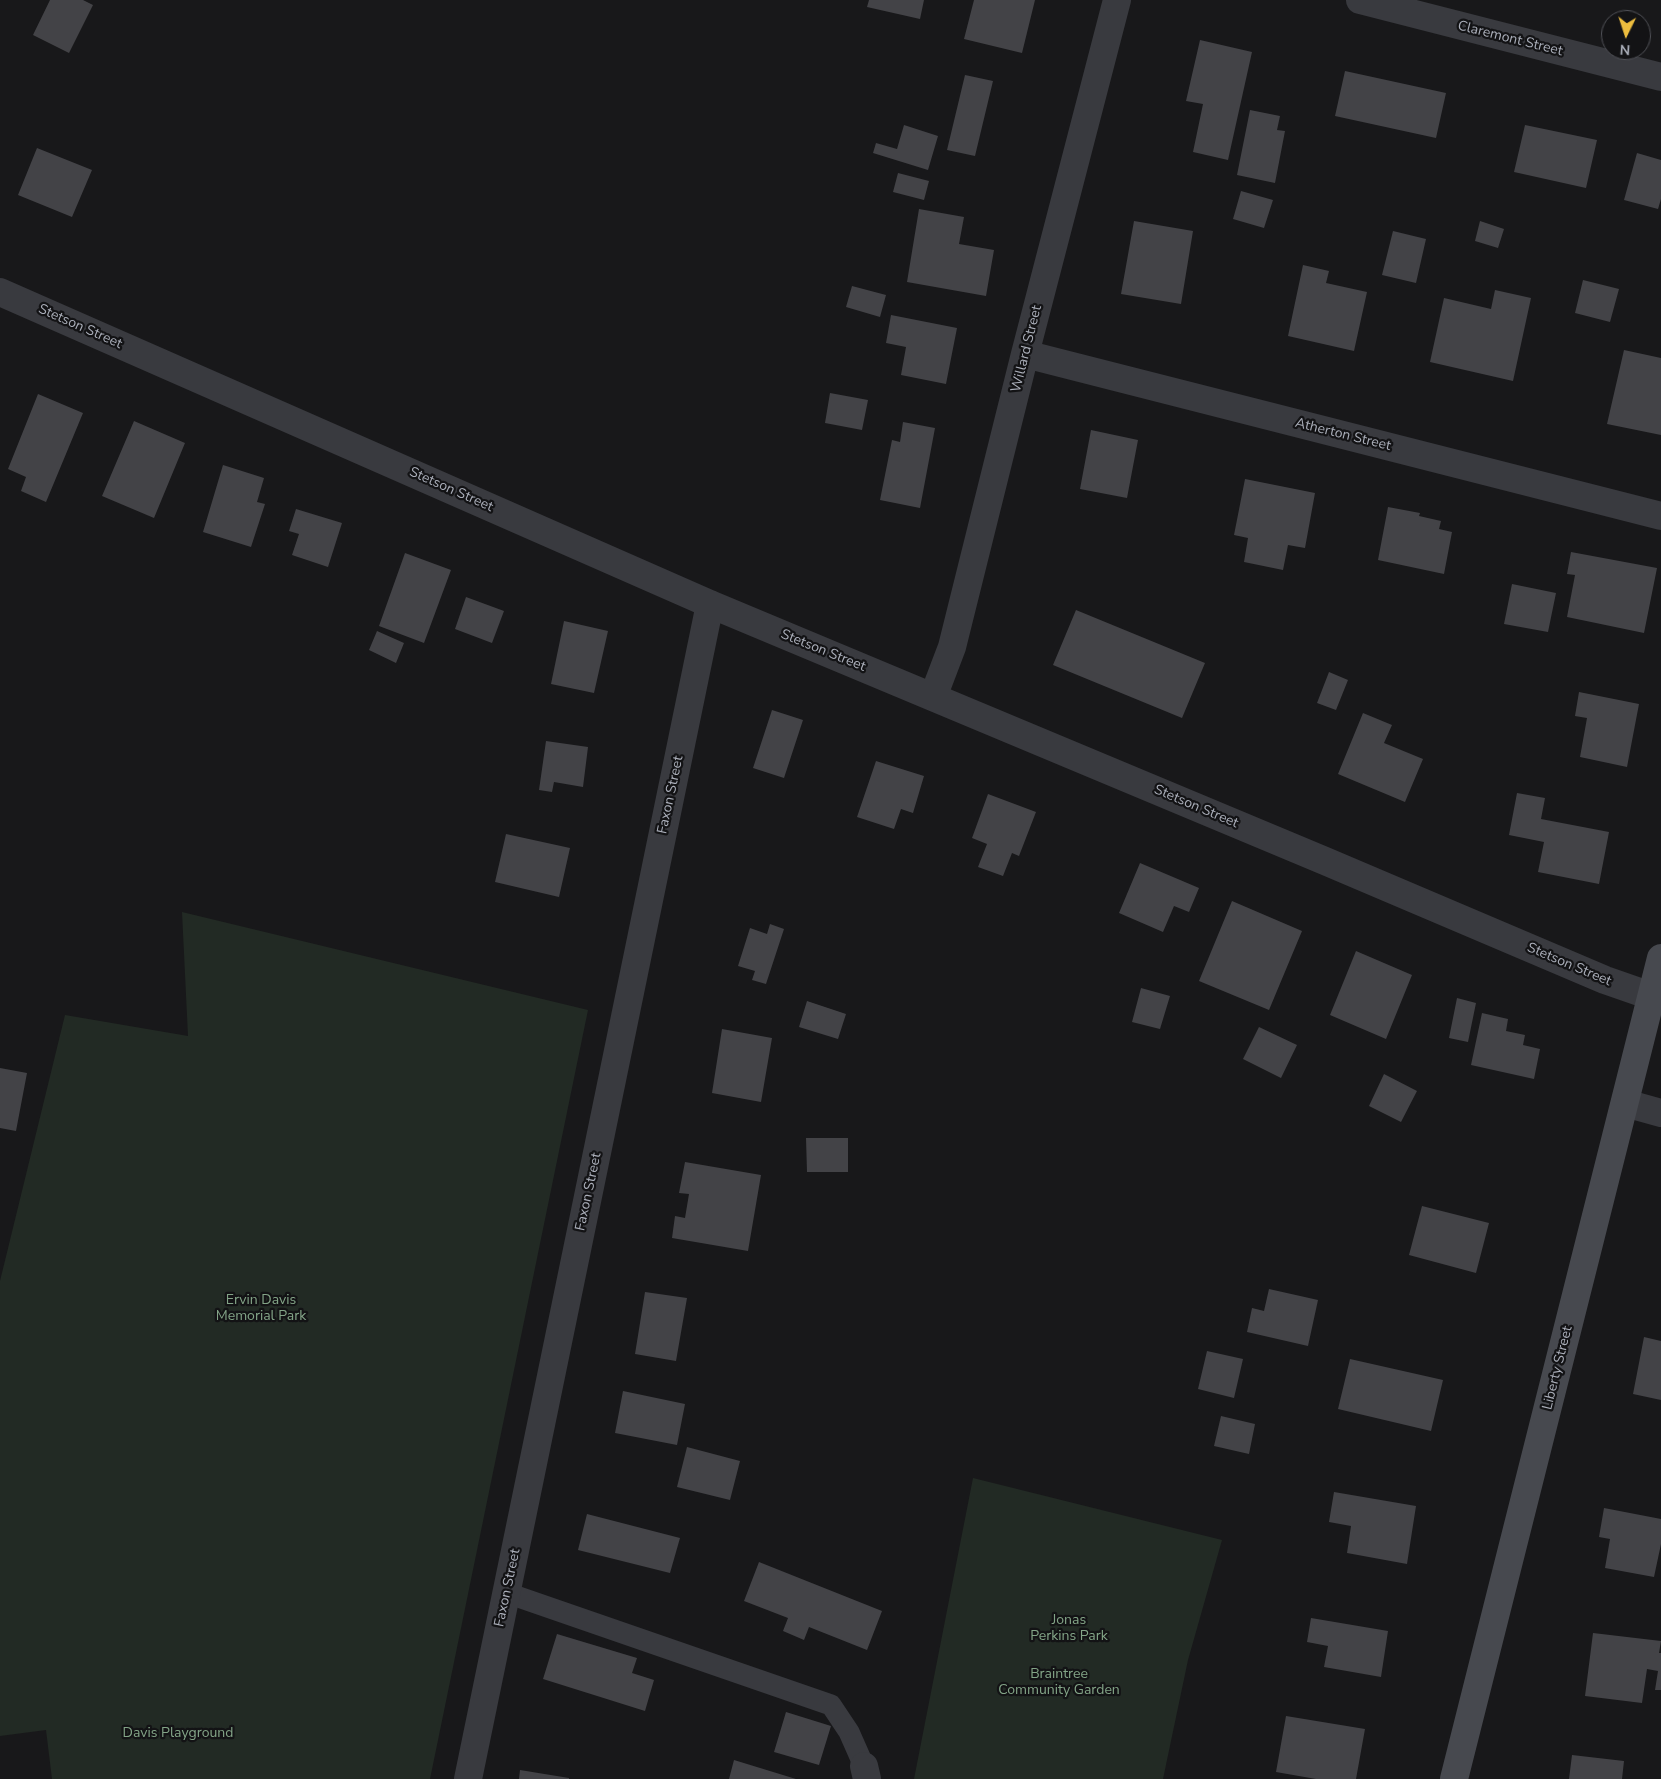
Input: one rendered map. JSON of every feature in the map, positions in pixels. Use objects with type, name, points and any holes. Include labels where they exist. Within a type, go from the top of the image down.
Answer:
[{"type":"main road","name":"Liberty Street","points":[[1454,1779],[1661,958]]},
{"type":"street","name":"Willard Street","points":[[933,697],[952,647],[1025,354],[1117,0]]},
{"type":"street","name":"Claremont Street","points":[[1360,0],[1661,77]]},
{"type":"street","name":"Stetson Street","points":[[0,292],[710,604],[1605,980],[1651,996]]},
{"type":"street","name":"Atherton Street","points":[[1025,354],[1661,516]]},
{"type":"street","name":"Faxon Street","points":[[468,1779],[710,604]]},
{"type":"street","points":[[1625,1103],[1661,1113]]},
{"type":"lane","points":[[507,1593],[831,1705],[849,1732],[865,1773]]},
{"type":"green space","name":"Ervin Davis Memorial Park","points":[[182,912],[588,1010],[430,1779],[52,1779],[46,1730],[0,1736],[0,1281],[65,1015],[188,1036]]},
{"type":"green space","name":"Jonas Perkins Park","points":[[973,1478],[1222,1540],[1188,1660],[1163,1779],[914,1779]]},
{"type":"building","points":[[50,0],[83,0],[93,5],[69,53],[33,35]]},
{"type":"building","points":[[869,0],[924,0],[920,19],[867,7]]},
{"type":"building","points":[[974,0],[1035,0],[1022,53],[964,39]]},
{"type":"building","points":[[1200,40],[1252,52],[1228,160],[1193,152],[1203,104],[1186,101]]},
{"type":"building","points":[[1345,71],[1446,93],[1436,138],[1335,116]]},
{"type":"building","points":[[965,75],[993,81],[975,156],[947,150]]},
{"type":"building","points":[[1250,110],[1280,116],[1277,130],[1285,131],[1275,183],[1237,175]]},
{"type":"building","points":[[904,125],[938,136],[928,170],[873,153],[876,143],[897,149]]},
{"type":"building","points":[[1525,125],[1597,140],[1586,188],[1514,172]]},
{"type":"building","points":[[37,148],[92,170],[72,217],[18,195]]},
{"type":"building","points":[[1637,153],[1661,160],[1661,199],[1658,209],[1624,200]]},
{"type":"building","points":[[898,173],[929,181],[924,200],[893,192]]},
{"type":"building","points":[[1241,191],[1273,200],[1264,228],[1233,219]]},
{"type":"building","points":[[919,209],[964,217],[959,244],[994,250],[986,296],[907,282]]},
{"type":"building","points":[[1134,221],[1193,231],[1181,304],[1121,294]]},
{"type":"building","points":[[1480,221],[1504,229],[1498,248],[1475,241]]},
{"type":"building","points":[[1393,231],[1426,239],[1416,283],[1382,275]]},
{"type":"building","points":[[1303,265],[1329,271],[1326,283],[1367,292],[1354,351],[1288,336]]},
{"type":"building","points":[[1583,280],[1619,289],[1610,322],[1575,313]]},
{"type":"building","points":[[852,286],[886,295],[880,317],[846,307]]},
{"type":"building","points":[[1495,290],[1531,298],[1513,381],[1430,362],[1444,298],[1491,309]]},
{"type":"building","points":[[891,315],[957,328],[946,384],[901,375],[906,347],[886,343]]},
{"type":"building","points":[[1624,350],[1661,358],[1661,435],[1607,424]]},
{"type":"building","points":[[830,393],[868,400],[862,430],[825,423]]},
{"type":"building","points":[[38,394],[83,413],[46,502],[21,491],[26,477],[8,469]]},
{"type":"building","points":[[134,421],[185,443],[154,518],[102,496]]},
{"type":"building","points":[[903,422],[935,428],[920,508],[880,500],[892,440],[900,442]]},
{"type":"building","points":[[1091,430],[1138,440],[1127,498],[1080,489]]},
{"type":"building","points":[[223,465],[264,478],[257,502],[265,504],[251,547],[203,532]]},
{"type":"building","points":[[1245,479],[1315,493],[1305,548],[1288,545],[1283,570],[1244,562],[1248,538],[1234,535]]},
{"type":"building","points":[[1388,507],[1420,513],[1419,516],[1441,521],[1439,529],[1452,532],[1444,574],[1378,560]]},
{"type":"building","points":[[296,509],[342,523],[328,567],[292,555],[299,534],[289,531]]},
{"type":"building","points":[[1571,552],[1657,568],[1644,633],[1567,617],[1575,575],[1567,574]]},
{"type":"building","points":[[405,553],[451,570],[424,643],[379,626]]},
{"type":"building","points":[[1512,584],[1556,593],[1548,632],[1504,624]]},
{"type":"building","points":[[466,597],[504,611],[492,643],[455,629]]},
{"type":"building","points":[[1076,610],[1205,663],[1182,718],[1053,665]]},
{"type":"building","points":[[564,621],[608,631],[594,693],[551,684]]},
{"type":"building","points":[[377,631],[404,643],[396,663],[369,650]]},
{"type":"building","points":[[1329,672],[1348,680],[1336,710],[1317,703]]},
{"type":"building","points":[[1579,692],[1639,704],[1627,767],[1580,757],[1587,718],[1575,716]]},
{"type":"building","points":[[772,710],[803,720],[784,778],[753,768]]},
{"type":"building","points":[[1363,713],[1392,725],[1384,743],[1423,759],[1405,802],[1338,774]]},
{"type":"building","points":[[546,741],[588,747],[583,787],[554,782],[552,792],[539,790]]},
{"type":"building","points":[[876,761],[924,776],[913,813],[901,809],[894,829],[857,817]]},
{"type":"building","points":[[1517,793],[1545,798],[1541,819],[1609,832],[1599,884],[1538,872],[1544,842],[1509,835]]},
{"type":"building","points":[[988,794],[1036,812],[1019,856],[1012,853],[1003,876],[978,867],[987,844],[972,838]]},
{"type":"building","points":[[506,834],[570,848],[559,897],[495,882]]},
{"type":"building","points":[[1140,863],[1199,888],[1189,912],[1174,906],[1163,932],[1119,913]]},
{"type":"building","points":[[1232,901],[1302,931],[1269,1010],[1199,981]]},
{"type":"building","points":[[770,924],[784,929],[766,984],[752,980],[755,971],[738,966],[750,928],[767,934]]},
{"type":"building","points":[[1356,951],[1412,975],[1386,1039],[1330,1015]]},
{"type":"building","points":[[1141,988],[1170,996],[1160,1029],[1132,1022]]},
{"type":"building","points":[[1457,998],[1476,1003],[1468,1042],[1449,1038]]},
{"type":"building","points":[[807,1001],[846,1014],[838,1039],[799,1027]]},
{"type":"building","points":[[1482,1013],[1508,1019],[1506,1031],[1525,1035],[1523,1045],[1540,1049],[1534,1079],[1471,1065]]},
{"type":"building","points":[[1259,1027],[1297,1045],[1281,1078],[1243,1059]]},
{"type":"building","points":[[722,1029],[772,1038],[761,1102],[712,1093]]},
{"type":"building","points":[[0,1068],[27,1073],[16,1131],[0,1128]]},
{"type":"building","points":[[1384,1074],[1417,1091],[1401,1122],[1369,1106]]},
{"type":"building","points":[[806,1138],[848,1138],[848,1172],[807,1172]]},
{"type":"building","points":[[685,1162],[761,1175],[748,1251],[672,1238],[675,1216],[685,1218],[689,1194],[679,1193]]},
{"type":"building","points":[[1422,1206],[1489,1223],[1476,1273],[1409,1255]]},
{"type":"building","points":[[1269,1289],[1318,1300],[1308,1346],[1247,1332],[1252,1308],[1264,1311]]},
{"type":"building","points":[[645,1292],[687,1298],[676,1361],[635,1354]]},
{"type":"building","points":[[1644,1337],[1661,1341],[1661,1400],[1633,1394]]},
{"type":"building","points":[[1207,1351],[1243,1359],[1234,1398],[1198,1389]]},
{"type":"building","points":[[1350,1359],[1443,1380],[1431,1431],[1338,1409]]},
{"type":"building","points":[[623,1391],[685,1404],[677,1445],[615,1433]]},
{"type":"building","points":[[1221,1416],[1255,1424],[1249,1454],[1214,1446]]},
{"type":"building","points":[[687,1447],[740,1461],[730,1500],[677,1487]]},
{"type":"building","points":[[1334,1492],[1416,1506],[1407,1564],[1347,1553],[1351,1526],[1329,1522]]},
{"type":"building","points":[[1604,1508],[1661,1519],[1661,1544],[1654,1577],[1605,1568],[1610,1539],[1599,1537]]},
{"type":"building","points":[[587,1514],[680,1538],[670,1573],[578,1550]]},
{"type":"building","points":[[759,1562],[882,1611],[867,1650],[809,1627],[804,1640],[783,1631],[788,1618],[744,1601]]},
{"type":"building","points":[[1311,1618],[1388,1631],[1381,1677],[1324,1667],[1328,1646],[1307,1642]]},
{"type":"building","points":[[1593,1633],[1661,1641],[1659,1653],[1661,1653],[1661,1690],[1655,1690],[1658,1671],[1647,1669],[1642,1703],[1585,1696]]},
{"type":"building","points":[[557,1634],[637,1658],[632,1673],[654,1680],[645,1711],[543,1679]]},
{"type":"building","points":[[786,1712],[831,1726],[819,1765],[774,1752]]},
{"type":"building","points":[[1286,1716],[1365,1729],[1356,1779],[1316,1779],[1276,1772]]},
{"type":"building","points":[[1572,1755],[1624,1761],[1622,1779],[1569,1779]]},
{"type":"building","points":[[734,1760],[796,1779],[729,1779]]},
{"type":"building","points":[[520,1770],[569,1778],[569,1779],[519,1779]]},
{"type":"park label","name":"Braintree Community Garden","points":[[1059,1684]]},
{"type":"park label","name":"Davis Playground","points":[[178,1734]]}]
